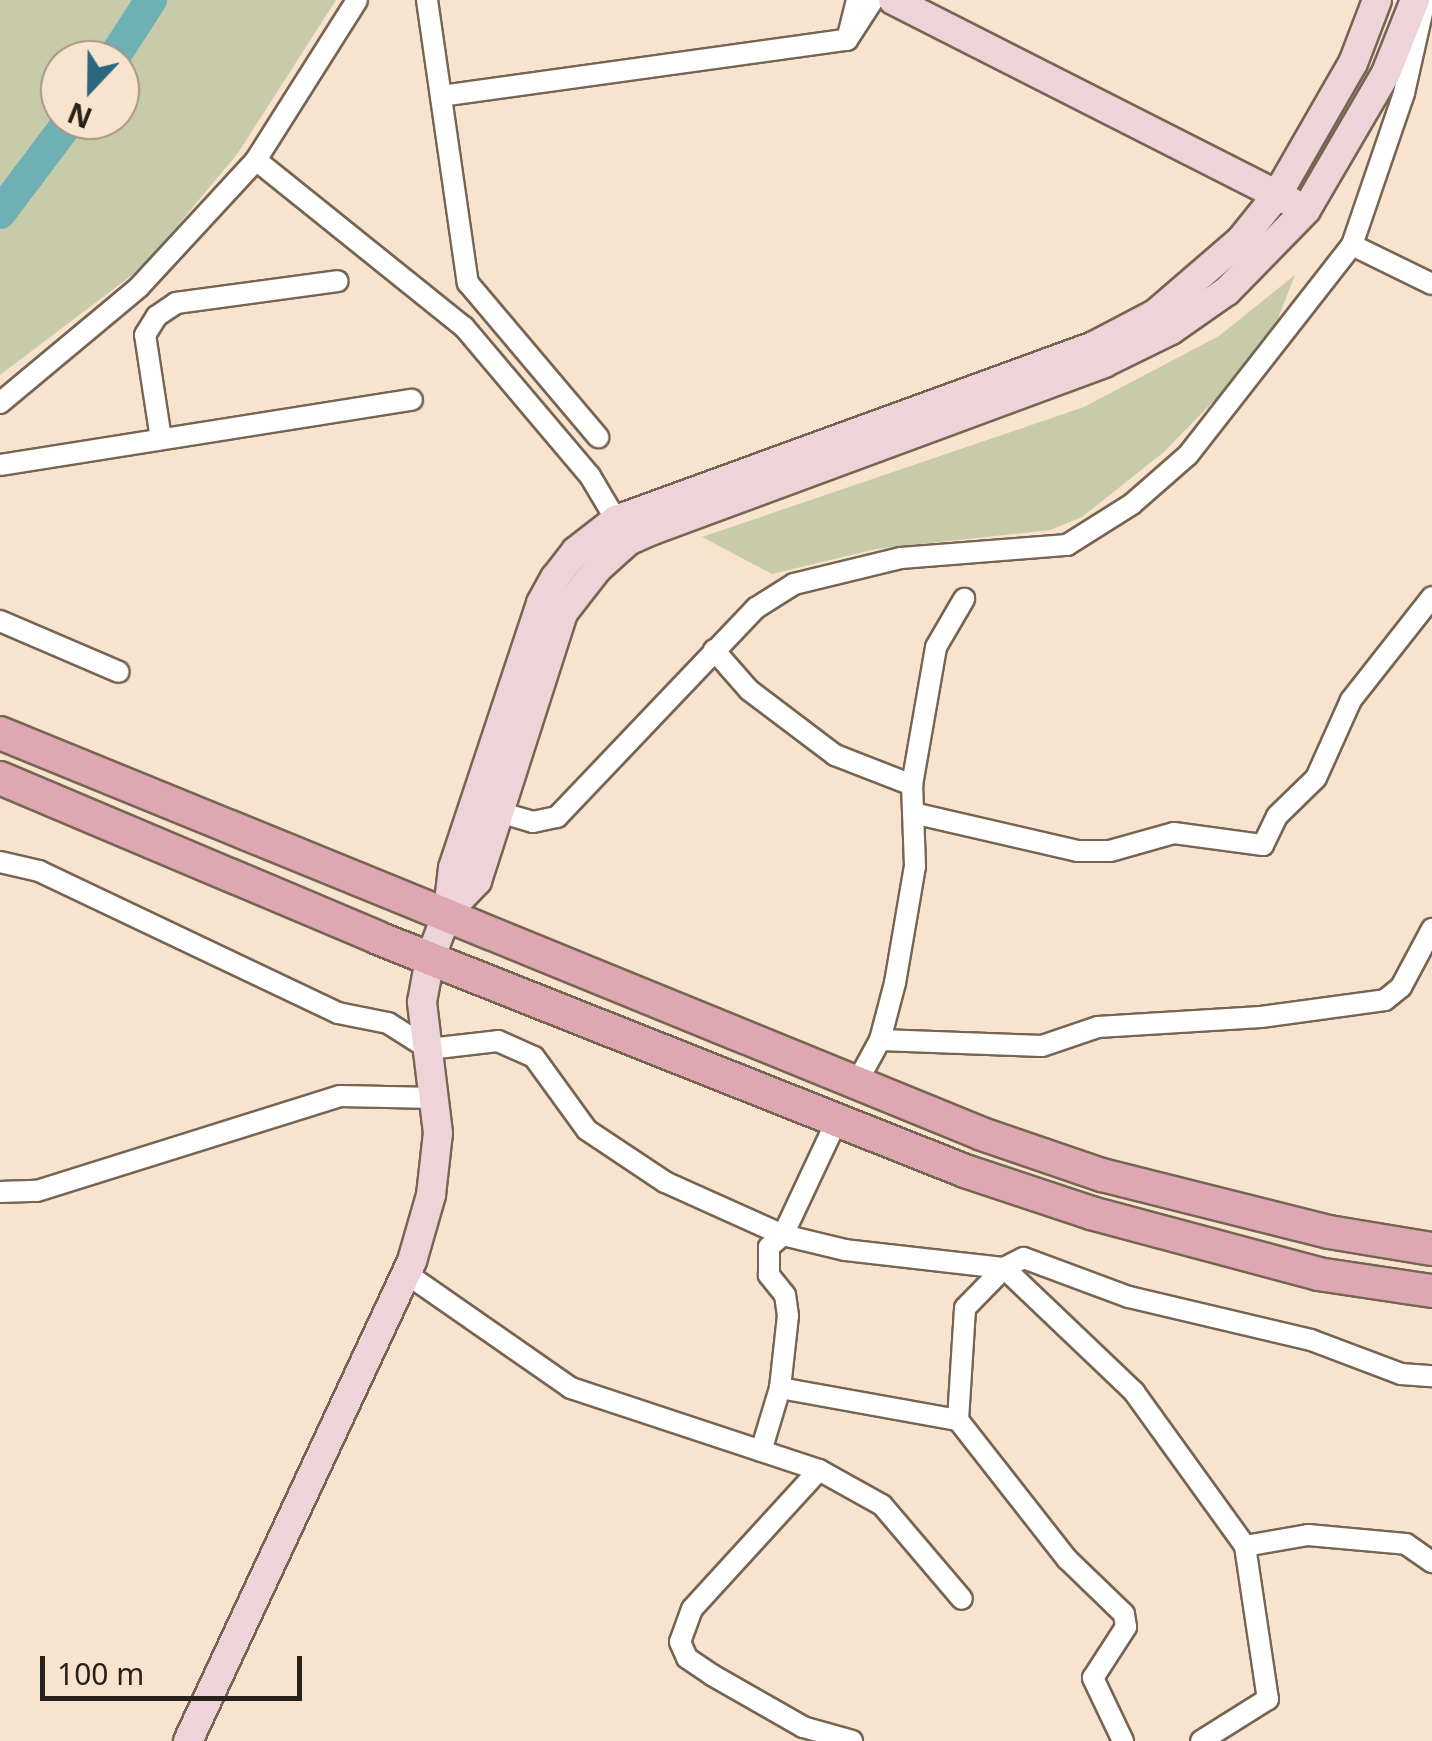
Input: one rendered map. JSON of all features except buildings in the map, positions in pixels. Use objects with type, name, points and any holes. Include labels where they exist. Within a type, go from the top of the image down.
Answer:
[{"type":"main road","points":[[894,0],[1306,210]]},
{"type":"main road","points":[[188,1741],[407,1274],[431,1195],[435,1098],[422,1002],[430,959],[448,912],[453,868],[541,603],[576,551],[1094,346],[1155,314],[1198,280],[1277,195],[1353,64],[1377,0]]},
{"type":"main road","points":[[448,912],[477,881],[502,814],[563,614],[622,530],[1104,363],[1171,330],[1227,290],[1306,210],[1386,73],[1415,0]]},
{"type":"main road","points":[[0,734],[448,912],[856,1084],[1102,1174],[1329,1232],[1432,1249]]},
{"type":"main road","points":[[0,778],[430,959],[837,1120],[1091,1213],[1318,1274],[1432,1291]]},
{"type":"street","points":[[0,403],[138,287],[256,160],[356,0]]},
{"type":"street","points":[[427,0],[468,283],[598,438]]},
{"type":"street","points":[[848,40],[844,31],[857,0]]},
{"type":"street","points":[[848,40],[873,0]]},
{"type":"street","points":[[502,814],[533,822],[557,817],[756,608],[794,584],[901,558],[1067,544],[1132,504],[1188,455],[1352,245],[1404,93],[1425,0]]},
{"type":"street","points":[[441,96],[848,40]]},
{"type":"street","points":[[256,160],[464,327],[590,476],[622,530]]},
{"type":"street","points":[[1352,245],[1432,284]]},
{"type":"street","points":[[160,439],[144,335],[157,316],[176,303],[338,281]]},
{"type":"street","points":[[0,465],[412,400]]},
{"type":"street","points":[[913,813],[1077,851],[1110,852],[1174,833],[1263,844],[1277,816],[1316,778],[1352,700],[1432,597]]},
{"type":"street","points":[[856,1084],[880,1040],[914,866],[912,785],[936,647],[964,599]]},
{"type":"street","points":[[0,621],[119,672]]},
{"type":"street","points":[[714,650],[749,690],[835,755],[912,785]]},
{"type":"street","points":[[0,862],[38,871],[338,1014],[388,1023],[429,1049],[498,1041],[534,1057],[586,1130],[665,1182],[783,1235],[844,1250],[1004,1268],[1134,1392],[1246,1546],[1268,1699],[1201,1741]]},
{"type":"street","points":[[880,1040],[1042,1046],[1098,1026],[1260,1017],[1386,1000],[1401,987],[1432,930]]},
{"type":"street","points":[[0,1192],[37,1191],[340,1096],[435,1098]]},
{"type":"street","points":[[761,1451],[780,1388],[788,1316],[785,1295],[769,1275],[769,1247],[783,1235],[837,1120]]},
{"type":"street","points":[[1123,1741],[1092,1678],[1126,1627],[1124,1614],[1067,1559],[958,1420],[965,1308],[1004,1268],[1024,1258],[1129,1297],[1311,1340],[1401,1374],[1432,1376]]},
{"type":"street","points":[[407,1274],[571,1388],[819,1470],[882,1505],[962,1599]]},
{"type":"street","points":[[780,1388],[958,1420]]},
{"type":"street","points":[[819,1470],[692,1609],[680,1642],[687,1658],[712,1675],[803,1727],[852,1741]]},
{"type":"street","points":[[1246,1546],[1308,1535],[1406,1544],[1430,1554]]},
{"type":"green space","points":[[0,0],[336,0],[238,153],[144,266],[0,375]]},
{"type":"green space","points":[[1295,275],[1277,321],[1232,382],[1164,452],[1082,517],[1050,530],[876,549],[772,574],[702,537],[1084,407],[1219,336]]},
{"type":"waterway","points":[[125,40],[151,0]]},
{"type":"waterway","points":[[0,213],[55,140]]}]
